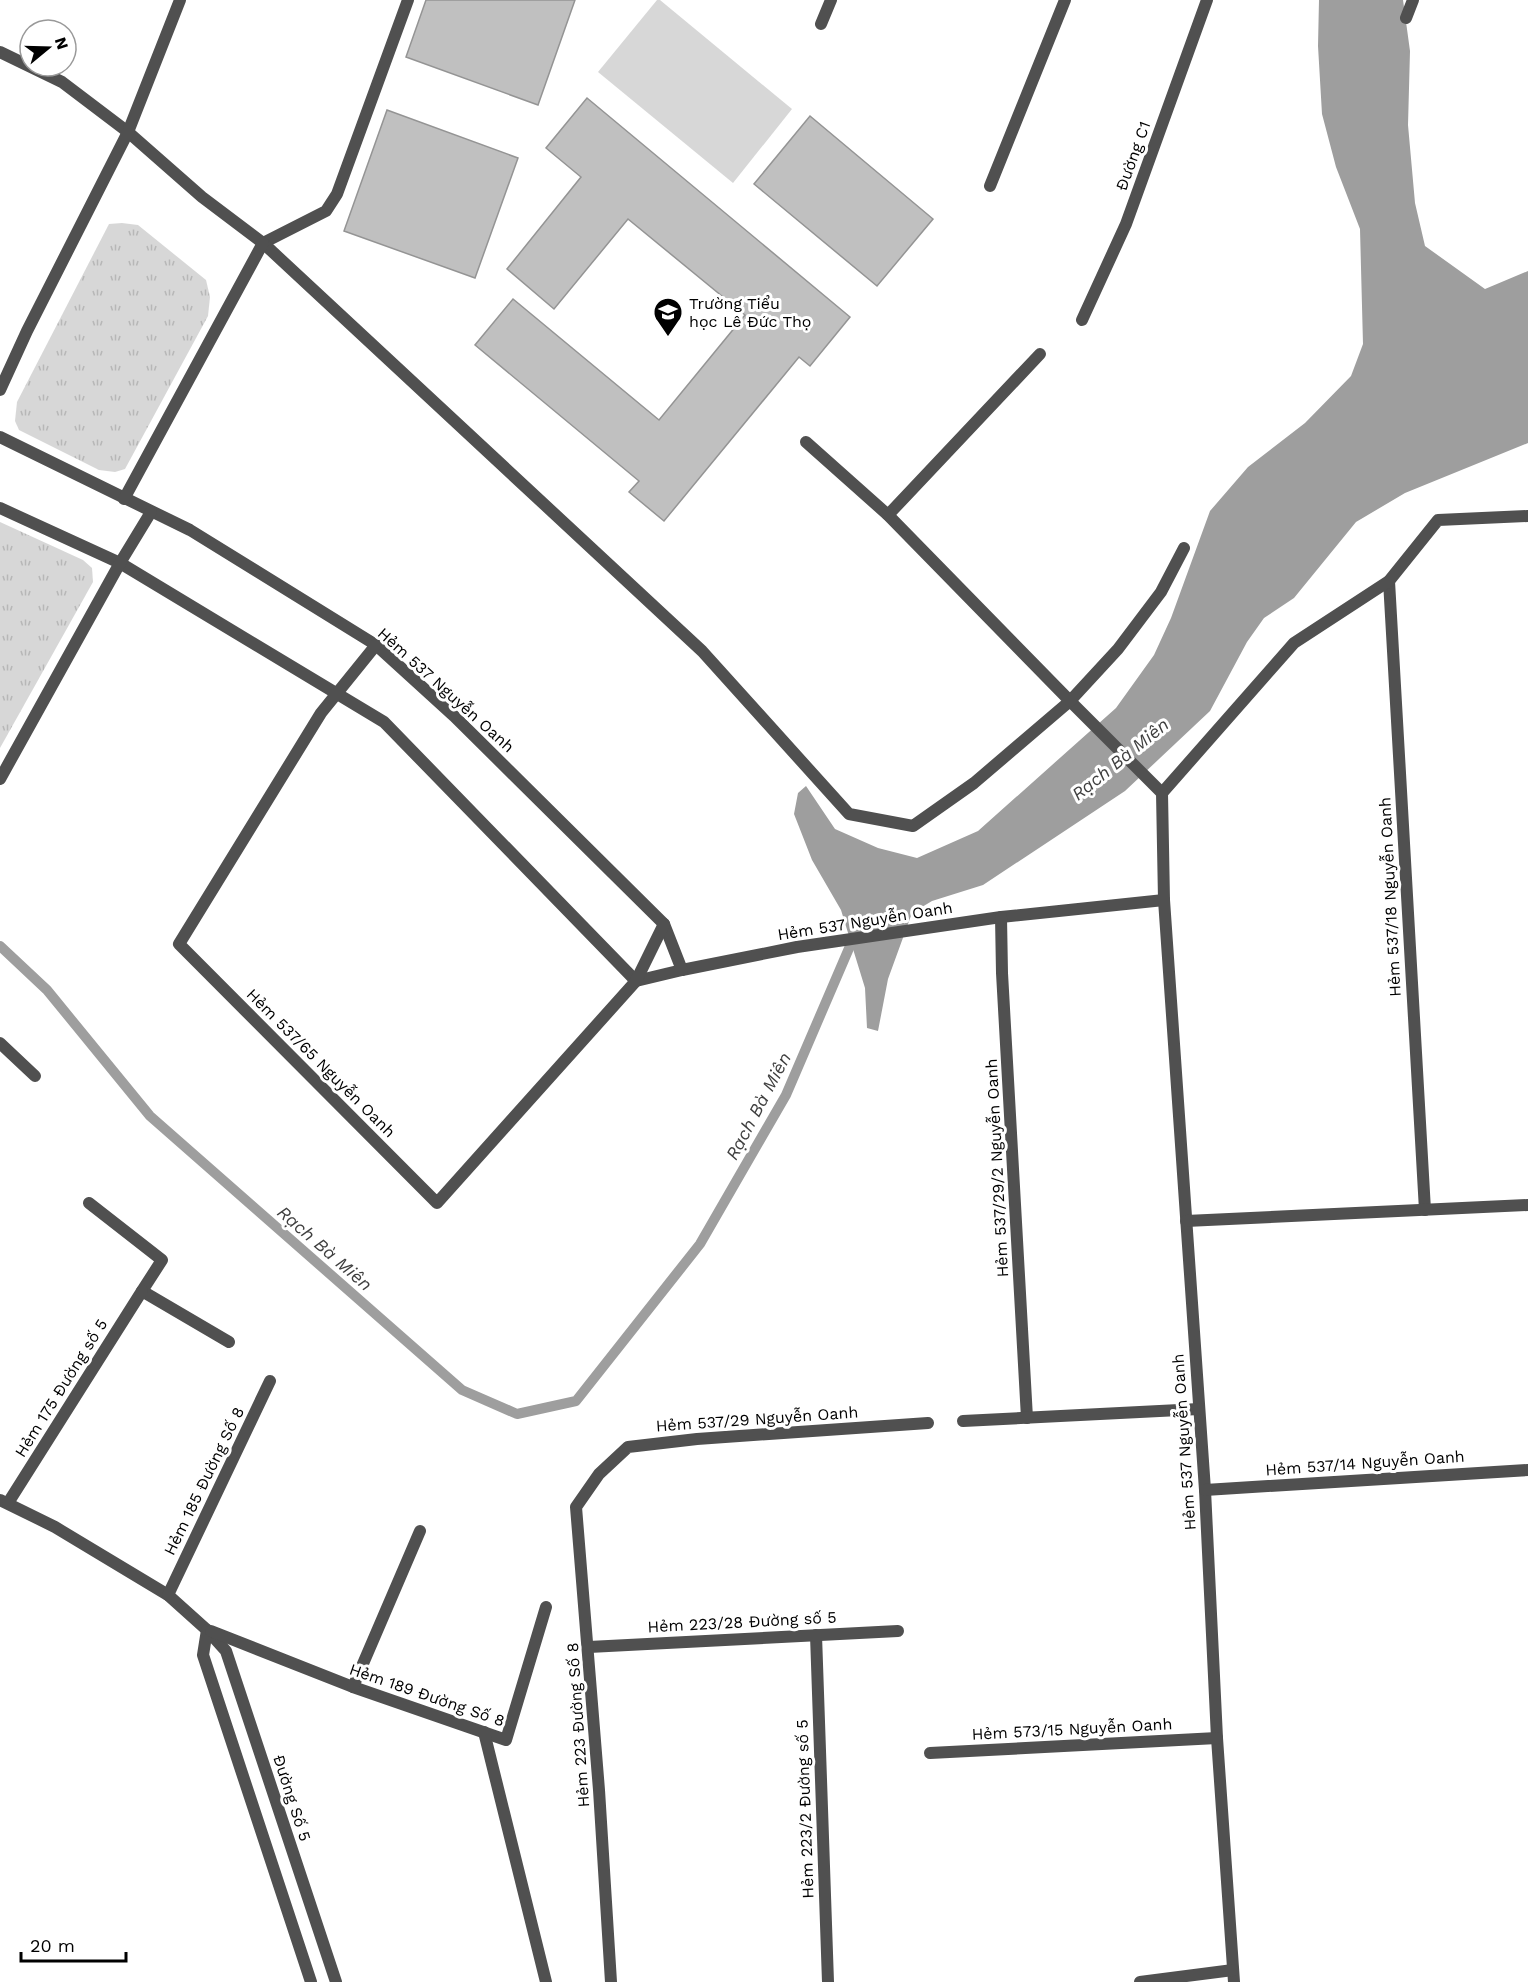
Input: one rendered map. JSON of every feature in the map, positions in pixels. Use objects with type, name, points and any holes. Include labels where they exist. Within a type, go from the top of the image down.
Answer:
[{"type":"street","points":[[0,390],[27,331],[129,132],[180,0]]},
{"type":"street","points":[[124,499],[263,243],[326,211],[337,194],[408,0]]},
{"type":"street","points":[[821,24],[831,0]]},
{"type":"street","points":[[990,186],[1065,0]]},
{"type":"street","name":"Đường C1","points":[[1082,320],[1126,224],[1207,0]]},
{"type":"street","points":[[1406,18],[1413,0]]},
{"type":"street","points":[[0,52],[62,82],[129,132],[202,197],[263,243],[702,651],[849,814],[913,826],[974,783],[1070,701],[1118,649],[1161,592],[1184,548]]},
{"type":"street","points":[[888,515],[1040,354]]},
{"type":"street","name":"Hẻm 537 Nguyễn Oanh","points":[[0,437],[190,530],[376,645],[454,716],[664,924],[682,970]]},
{"type":"street","points":[[806,442],[888,515],[1162,794],[1294,643],[1389,581],[1438,520],[1528,516]]},
{"type":"street","points":[[0,508],[120,563],[384,722],[636,981]]},
{"type":"street","points":[[0,779],[120,563],[151,512]]},
{"type":"street","name":"Hẻm 537/18 Nguyễn Oanh","points":[[1389,581],[1425,1210]]},
{"type":"street","name":"Hẻm 537/65 Nguyễn Oanh","points":[[376,645],[321,713],[179,945],[438,1203],[636,981],[664,924]]},
{"type":"street","name":"Hẻm 537 Nguyễn Oanh","points":[[1162,794],[1164,900],[1205,1490],[1217,1738],[1234,1976]]},
{"type":"street","points":[[1001,916],[1164,900]]},
{"type":"street","name":"Hẻm 537 Nguyễn Oanh","points":[[636,981],[797,947],[1001,916]]},
{"type":"street","name":"Hẻm 537/29/2 Nguyễn Oanh","points":[[1001,916],[1002,973],[1027,1418]]},
{"type":"street","points":[[0,1042],[35,1076]]},
{"type":"street","name":"Hẻm 175 Đường số 5","points":[[4,1502],[162,1260],[89,1203]]},
{"type":"street","points":[[1186,1221],[1528,1205]]},
{"type":"street","points":[[142,1291],[229,1342]]},
{"type":"street","name":"Hẻm 185 Đường Số 8","points":[[168,1595],[270,1381]]},
{"type":"street","points":[[963,1421],[1199,1409]]},
{"type":"street","name":"Hẻm 537/29 Nguyễn Oanh","points":[[599,1474],[628,1447],[697,1439],[928,1423]]},
{"type":"street","name":"Hẻm 537/14 Nguyễn Oanh","points":[[1205,1490],[1528,1470]]},
{"type":"street","name":"Hẻm 223 Đường Số 8","points":[[599,1474],[576,1507],[589,1647],[611,1982]]},
{"type":"street","name":"Đường Số 5","points":[[4,1502],[55,1527],[168,1595],[207,1630],[226,1651],[336,1982]]},
{"type":"street","points":[[353,1687],[420,1531]]},
{"type":"street","name":"Hẻm 189 Đường Số 8","points":[[207,1630],[353,1687],[506,1740],[546,1607]]},
{"type":"street","points":[[207,1630],[203,1655],[311,1982]]},
{"type":"street","name":"Hẻm 223/28 Đường số 5","points":[[589,1647],[898,1631]]},
{"type":"street","name":"Hẻm 223/2 Đường số 5","points":[[816,1635],[828,1982]]},
{"type":"street","points":[[484,1732],[546,1982]]},
{"type":"street","name":"Hẻm 573/15 Nguyễn Oanh","points":[[930,1754],[1217,1738]]},
{"type":"street","points":[[1140,1982],[1234,1976]]},
{"type":"green space","points":[[657,0],[660,0],[792,109],[733,183],[598,72]]},
{"type":"green space","points":[[109,224],[138,225],[206,280],[210,297],[208,316],[125,469],[115,472],[99,470],[19,430],[15,421],[17,402]]},
{"type":"green space","points":[[0,522],[83,560],[92,568],[93,582],[0,748]]},
{"type":"water","points":[[1319,0],[1403,0],[1410,51],[1408,125],[1415,203],[1425,246],[1485,289],[1528,271],[1528,443],[1405,493],[1356,522],[1294,598],[1264,618],[1247,642],[1210,711],[1125,791],[983,885],[932,901],[912,913],[888,979],[878,1031],[867,1028],[865,988],[841,910],[812,860],[794,814],[798,793],[806,786],[835,829],[878,848],[917,858],[978,831],[1116,708],[1154,655],[1171,618],[1210,511],[1248,467],[1305,423],[1351,376],[1363,344],[1360,229],[1336,167],[1322,114],[1318,46]]},
{"type":"building","points":[[426,0],[575,0],[538,105],[406,57]]},
{"type":"building","points":[[587,98],[850,317],[810,366],[799,357],[664,521],[629,492],[639,481],[475,345],[513,299],[659,420],[745,315],[628,219],[554,309],[507,269],[581,177],[546,148]]},
{"type":"building","points":[[387,110],[518,158],[475,278],[344,231]]},
{"type":"building","points":[[810,116],[933,219],[877,286],[754,184]]},
{"type":"waterway","name":"Rạch Bà Miên","points":[[0,946],[47,990],[150,1116],[462,1390],[517,1414],[576,1401],[700,1244],[786,1095],[856,932]]},
{"type":"place","name":"Trường Tiểu học Lê Đức Thọ","points":[[668,338]]}]
